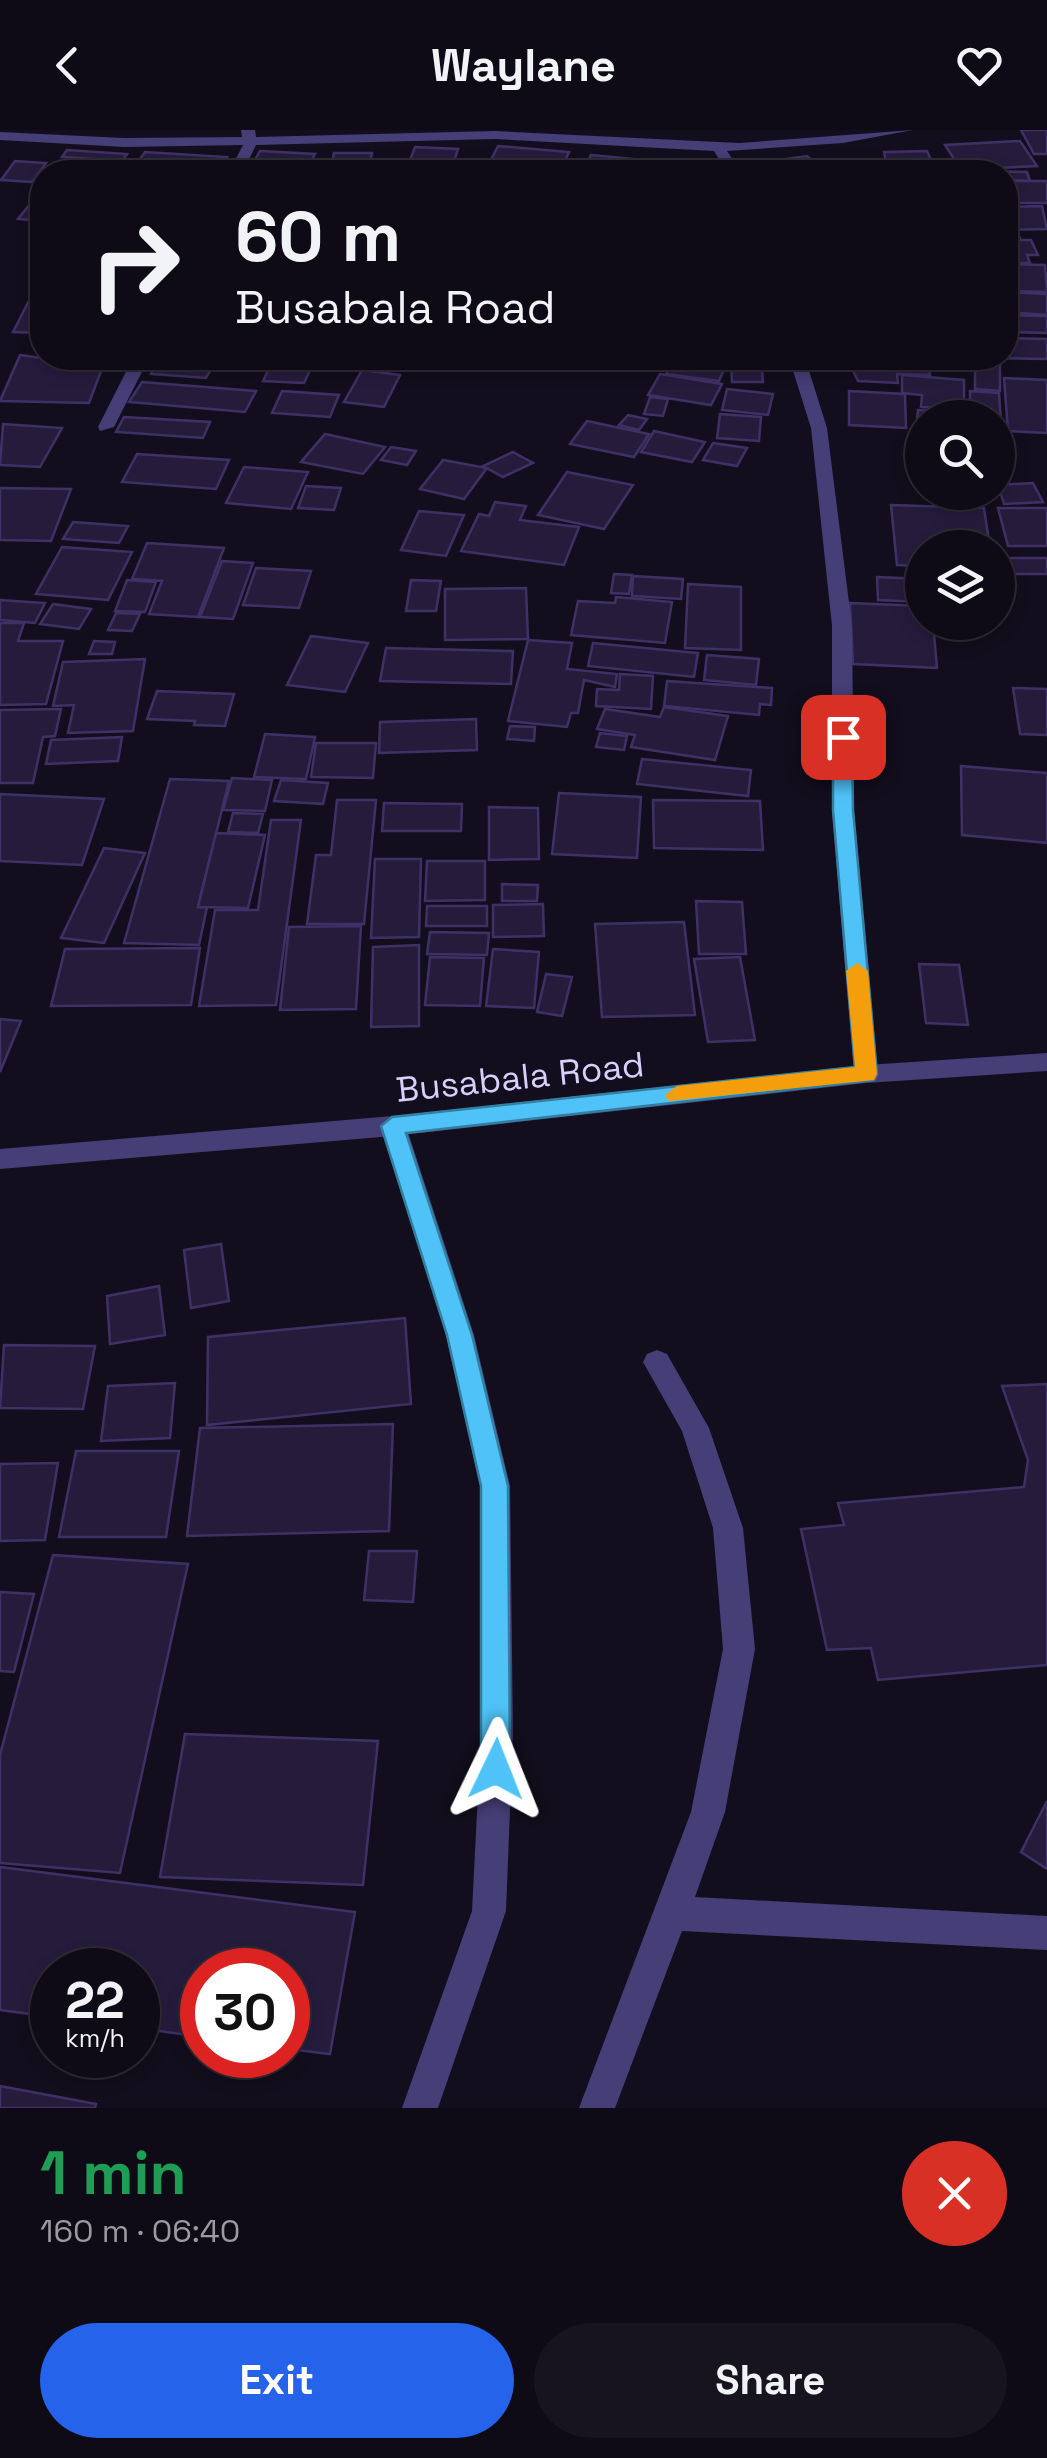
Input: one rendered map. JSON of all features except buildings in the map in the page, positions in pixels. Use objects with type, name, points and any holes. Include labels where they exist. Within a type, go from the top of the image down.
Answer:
[{"type":"street","points":[[0,136],[60,142],[496,135],[717,146],[906,130]]},
{"type":"street","points":[[717,146],[726,160]]},
{"type":"street","points":[[106,428],[136,370]]},
{"type":"street","points":[[802,370],[820,428],[842,626],[843,810],[866,1074]]},
{"type":"street","name":"Busabala Road","points":[[0,1159],[392,1126],[866,1074],[1047,1062]]},
{"type":"street","points":[[392,1126],[460,1335],[495,1486],[497,1734],[489,1910],[420,2108]]},
{"type":"street","points":[[597,2108],[708,1812],[740,1649],[728,1528],[695,1428],[657,1362]]},
{"type":"street","points":[[672,1913],[1047,1933]]},
{"type":"slow traffic","points":[[677,1095],[866,1074],[857,971]]},
{"type":"route","points":[[496,1769],[495,1486],[460,1335],[392,1126],[866,1074],[843,810],[843,737]]}]
